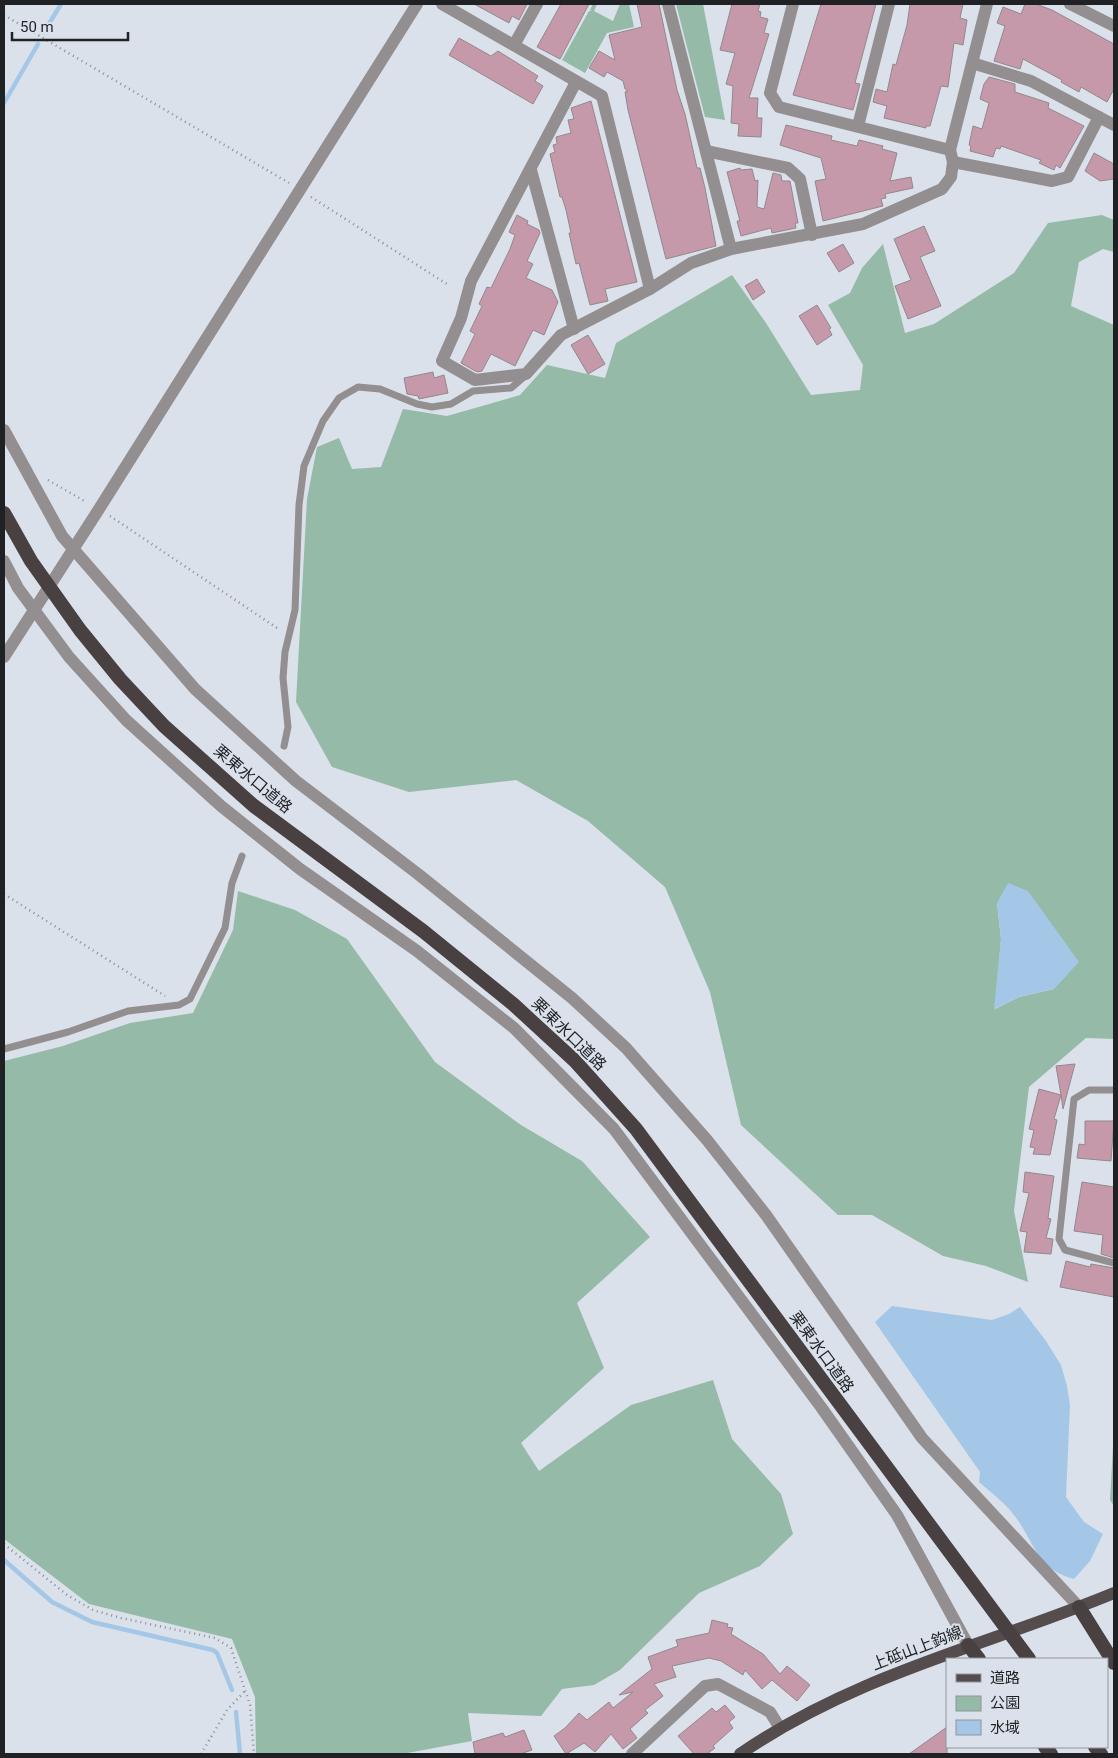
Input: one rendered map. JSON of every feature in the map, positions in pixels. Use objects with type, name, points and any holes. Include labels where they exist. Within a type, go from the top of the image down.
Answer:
[{"type":"highway","name":"栗東水口道路","points":[[4,513],[32,561],[80,630],[120,679],[208,766],[254,806],[423,931],[513,1004],[575,1061],[636,1128],[688,1196],[789,1338],[1027,1658]]},
{"type":"highway","points":[[1079,1608],[1114,1663]]},
{"type":"highway","points":[[968,1645],[977,1658]]},
{"type":"main road","name":"上砥山上鈎線","points":[[740,1754],[808,1711],[866,1685],[968,1645],[1019,1630],[1114,1593]]},
{"type":"street","points":[[4,657],[100,509],[417,4]]},
{"type":"street","points":[[442,4],[602,96],[650,289]]},
{"type":"street","points":[[514,45],[537,4]]},
{"type":"street","points":[[668,4],[731,249]]},
{"type":"street","points":[[793,4],[770,93],[779,107],[858,126],[951,156],[1052,181],[1068,177],[1099,117]]},
{"type":"street","points":[[858,126],[889,4]]},
{"type":"street","points":[[576,82],[471,282],[461,318],[442,361],[475,380],[526,374],[561,335],[650,289],[691,263],[731,249],[812,236],[863,224],[942,189],[951,177],[951,156],[987,4]]},
{"type":"street","points":[[1070,4],[1114,26]]},
{"type":"street","points":[[972,63],[1031,81],[1114,125]]},
{"type":"street","points":[[706,151],[788,168],[800,179],[812,236]]},
{"type":"street","points":[[531,170],[574,329]]},
{"type":"street","points":[[4,430],[62,536],[195,689],[296,782],[418,874],[496,936],[572,998],[626,1048],[707,1140],[766,1215],[922,1438],[1079,1608]]},
{"type":"street","points":[[4,561],[18,588],[69,657],[126,720],[221,806],[300,869],[417,951],[514,1028],[614,1129],[821,1407],[897,1515],[968,1645]]},
{"type":"street","points":[[632,1754],[705,1686],[718,1684],[770,1712],[780,1728]]},
{"type":"lane","points":[[284,746],[288,727],[283,678],[285,652],[295,610],[299,505],[304,466],[323,421],[338,398],[358,387],[380,389],[417,404],[432,407],[451,404],[473,392],[511,388],[526,374]]},
{"type":"lane","points":[[4,1049],[68,1032],[128,1011],[179,1005],[190,999],[224,928],[232,883],[242,856]]},
{"type":"lane","points":[[1114,1090],[1089,1090],[1074,1100],[1059,1239],[1064,1250],[1114,1263]]},
{"type":"path","points":[[4,15],[300,190],[450,286]]},
{"type":"path","points":[[46,480],[100,509],[261,619],[290,636]]},
{"type":"path","points":[[4,894],[179,1005]]},
{"type":"path","points":[[4,1544],[67,1595],[93,1610],[215,1638],[231,1648],[250,1705],[254,1754]]},
{"type":"path","points":[[201,1754],[227,1710],[246,1690]]},
{"type":"green space","points":[[593,4],[597,4],[594,11],[613,21],[620,4],[629,4],[634,27],[607,33],[585,73],[562,60],[589,11],[592,11],[590,10]]},
{"type":"green space","points":[[676,4],[703,4],[725,120],[705,117]]},
{"type":"green space","points":[[1102,215],[1114,220],[1114,252],[1103,249],[1079,262],[1071,306],[1114,325],[1114,1039],[1086,1038],[1029,1087],[1014,1211],[1028,1282],[986,1266],[943,1256],[872,1215],[838,1215],[741,1125],[710,992],[665,887],[588,821],[516,780],[409,792],[332,767],[296,702],[307,499],[317,447],[339,438],[352,469],[381,467],[403,409],[447,416],[520,395],[547,365],[605,378],[616,343],[732,275],[766,323],[811,395],[860,390],[863,365],[828,305],[850,293],[862,268],[883,244],[905,333],[934,324],[1014,273],[1048,223]],"holes":[[[997,903],[1054,989],[1019,997],[995,1009],[1001,939]]]},
{"type":"green space","points":[[238,891],[295,910],[347,939],[435,1062],[521,1125],[582,1161],[650,1237],[577,1303],[604,1368],[521,1443],[539,1471],[631,1405],[713,1380],[732,1439],[781,1494],[793,1534],[760,1566],[699,1593],[620,1670],[594,1685],[562,1689],[541,1716],[468,1713],[472,1741],[402,1754],[256,1754],[255,1697],[232,1639],[89,1604],[4,1539],[4,1061],[63,1046],[130,1023],[193,1013],[233,930]]},
{"type":"green space","points":[[1114,1428],[1114,1506],[1110,1500]]},
{"type":"water","points":[[1008,883],[1028,891],[1079,962],[1054,989],[1019,997],[994,1009],[1001,939],[997,903]]},
{"type":"water","points":[[892,1306],[992,1320],[1009,1314],[1020,1307],[1046,1341],[1061,1365],[1070,1405],[1066,1497],[1084,1522],[1103,1534],[1090,1561],[1074,1579],[1061,1574],[1043,1561],[1013,1514],[979,1482],[980,1472],[875,1322]]},
{"type":"building","points":[[474,4],[527,4],[519,20],[512,16],[509,23]]},
{"type":"building","points":[[561,4],[589,4],[560,59],[537,47]]},
{"type":"building","points":[[637,4],[659,4],[677,90],[685,114],[697,168],[700,168],[705,188],[716,246],[666,259],[628,110],[625,92],[628,91],[625,89],[623,81],[607,72],[604,77],[589,68],[599,51],[615,60],[609,35],[642,27]]},
{"type":"building","points":[[732,4],[760,4],[758,11],[761,12],[760,17],[768,19],[764,33],[769,34],[749,98],[758,98],[757,118],[762,118],[761,137],[738,136],[739,124],[731,123],[733,86],[726,84],[735,53],[720,50]]},
{"type":"building","points":[[821,4],[876,4],[855,83],[860,84],[853,110],[793,95]]},
{"type":"building","points":[[910,4],[963,4],[960,18],[967,20],[963,45],[954,43],[948,87],[941,86],[930,126],[926,126],[926,128],[884,118],[887,106],[873,102],[876,89],[887,92],[893,64],[896,65],[907,25]]},
{"type":"building","points":[[1025,4],[1036,4],[1052,10],[1114,44],[1114,89],[1107,102],[1081,87],[1079,92],[1061,82],[1062,80],[1023,59],[1020,69],[994,61],[1005,26],[997,23],[1003,7],[1021,14]]},
{"type":"building","points":[[459,38],[491,56],[498,51],[538,76],[535,81],[543,86],[533,104],[449,55]]},
{"type":"building","points":[[989,77],[1015,84],[1015,92],[1049,103],[1048,108],[1084,126],[1060,168],[1056,165],[1054,170],[1039,163],[1041,160],[1001,146],[1000,149],[996,148],[993,157],[970,151],[971,146],[969,145],[973,126],[982,129],[989,103],[980,99],[984,84]]},
{"type":"building","points":[[591,101],[637,282],[605,289],[608,301],[590,305],[579,263],[576,264],[566,210],[562,197],[560,197],[550,154],[555,152],[553,145],[557,144],[556,137],[571,133],[568,120],[574,119],[571,108]]},
{"type":"building","points":[[786,125],[832,136],[831,140],[857,146],[859,140],[883,146],[882,149],[897,153],[890,181],[911,177],[913,188],[885,194],[886,198],[881,199],[883,206],[823,221],[815,181],[826,179],[821,158],[780,145]]},
{"type":"building","points":[[1094,153],[1114,164],[1114,179],[1100,181],[1085,171]]},
{"type":"building","points":[[740,168],[741,170],[752,169],[755,181],[758,180],[757,207],[764,209],[773,173],[781,175],[782,181],[790,181],[798,223],[795,223],[796,228],[772,233],[771,228],[741,236],[737,221],[740,221],[727,172]]},
{"type":"building","points":[[517,215],[528,221],[527,224],[539,230],[540,233],[527,261],[533,264],[526,278],[552,290],[558,302],[544,335],[533,330],[515,366],[491,354],[482,371],[477,372],[461,363],[475,334],[470,331],[482,306],[479,304],[487,287],[491,288],[510,249],[515,235],[509,232]]},
{"type":"building","points":[[924,226],[935,251],[920,257],[941,306],[908,319],[895,286],[911,280],[894,239]]},
{"type":"building","points":[[843,244],[854,263],[839,272],[827,253]]},
{"type":"building","points":[[757,279],[765,292],[753,300],[745,286]]},
{"type":"building","points":[[817,305],[831,328],[829,329],[832,335],[817,345],[799,316]]},
{"type":"building","points":[[588,335],[605,364],[588,374],[571,345]]},
{"type":"building","points":[[433,372],[434,378],[444,375],[448,393],[419,399],[418,396],[407,394],[404,378]]},
{"type":"building","points":[[1075,1064],[1063,1109],[1056,1066]]},
{"type":"building","points":[[1039,1089],[1061,1095],[1054,1119],[1057,1120],[1050,1155],[1033,1154],[1035,1148],[1030,1147],[1034,1130],[1029,1129]]},
{"type":"building","points":[[1085,1121],[1114,1121],[1111,1161],[1077,1158],[1079,1144],[1085,1145]]},
{"type":"building","points":[[1025,1172],[1054,1176],[1048,1218],[1051,1219],[1046,1238],[1053,1239],[1051,1254],[1024,1252],[1027,1232],[1020,1231],[1029,1193],[1023,1192]]},
{"type":"building","points":[[1082,1182],[1114,1187],[1114,1258],[1101,1254],[1103,1235],[1074,1231]]},
{"type":"building","points":[[1066,1261],[1090,1267],[1091,1264],[1114,1268],[1114,1297],[1060,1287]]},
{"type":"building","points":[[712,1620],[728,1624],[727,1627],[733,1628],[731,1634],[763,1654],[780,1674],[787,1666],[810,1685],[797,1701],[772,1680],[762,1689],[745,1670],[743,1675],[721,1661],[709,1658],[672,1666],[676,1677],[654,1684],[663,1696],[645,1710],[648,1713],[630,1729],[637,1738],[623,1749],[611,1734],[595,1752],[584,1743],[566,1754],[554,1736],[565,1728],[579,1713],[587,1720],[609,1702],[613,1708],[633,1692],[619,1695],[652,1669],[648,1657],[678,1646],[676,1640],[709,1633]]},
{"type":"building","points":[[725,1705],[735,1717],[729,1722],[733,1728],[707,1754],[694,1754],[678,1736],[712,1708],[716,1712]]},
{"type":"building","points":[[946,1728],[947,1754],[909,1754]]},
{"type":"building","points":[[524,1730],[532,1750],[520,1754],[475,1754],[473,1742],[503,1733],[505,1737]]},
{"type":"waterway","points":[[44,32],[61,4]]},
{"type":"waterway","points":[[4,103],[38,44]]},
{"type":"waterway","points":[[4,1560],[52,1602],[92,1622],[213,1650],[217,1653],[232,1690]]},
{"type":"waterway","points":[[236,1712],[240,1754]]}]
